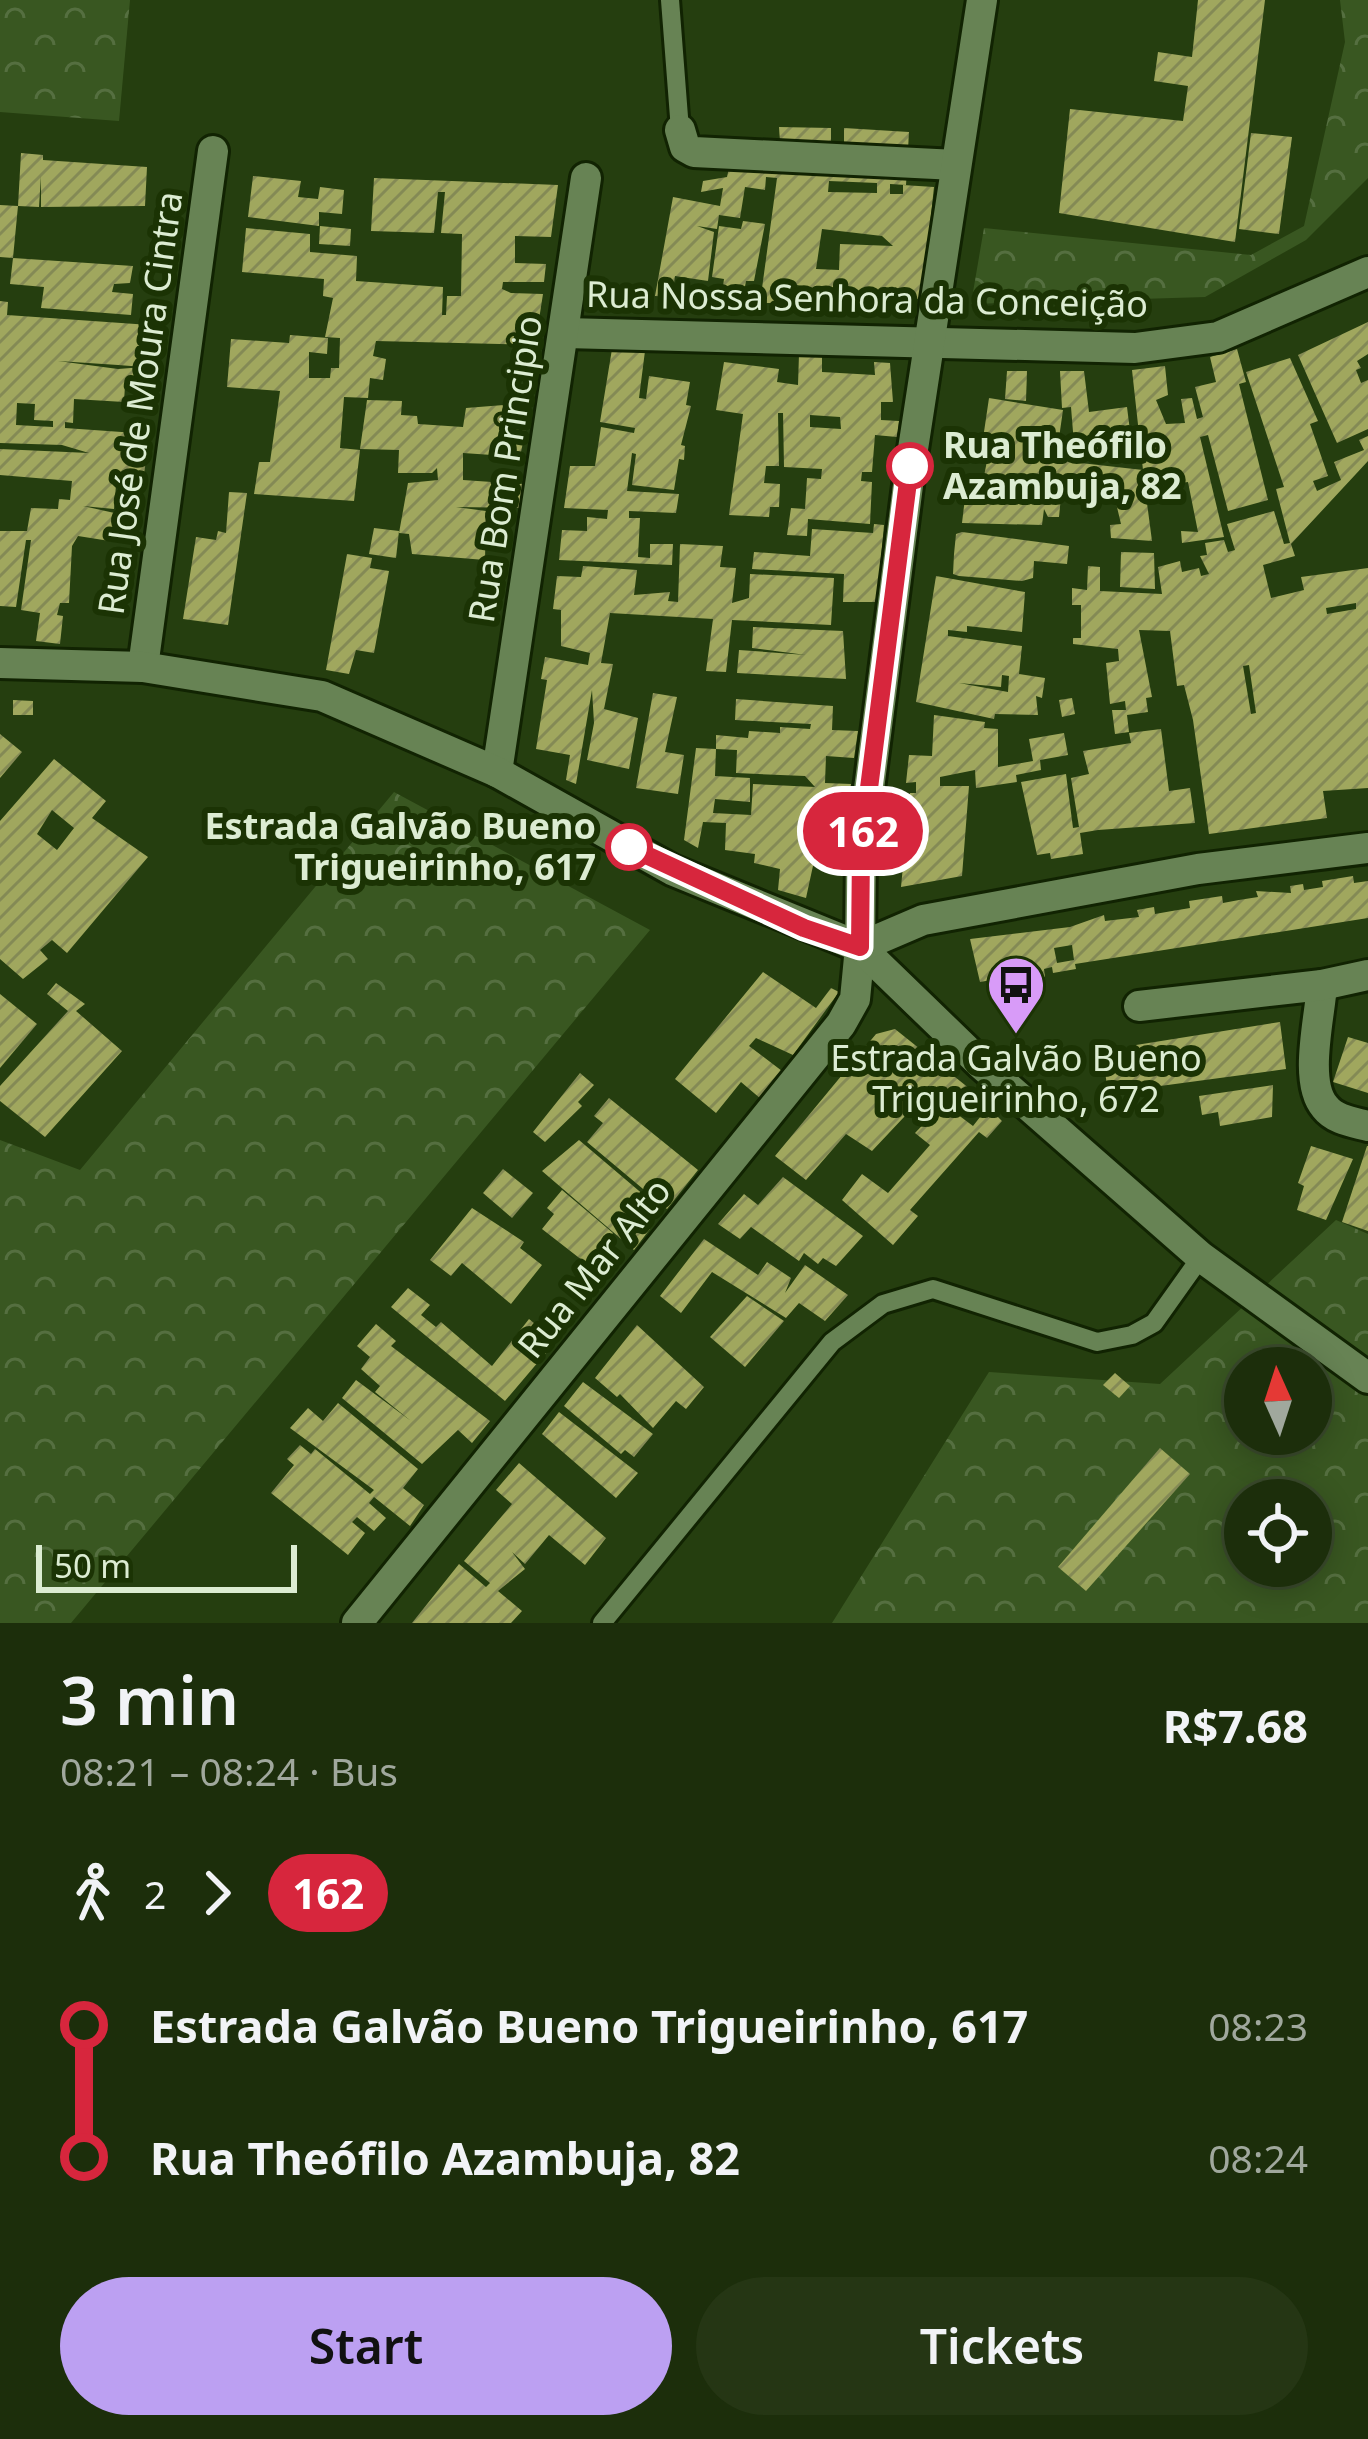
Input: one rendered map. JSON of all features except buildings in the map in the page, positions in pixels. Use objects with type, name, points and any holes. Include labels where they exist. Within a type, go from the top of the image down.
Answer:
[{"type":"street","name":"Rua Mar Alto","points":[[357,1623],[841,1024],[855,999],[861,851],[927,346],[982,0]]},
{"type":"street","points":[[680,130],[685,148],[694,152],[956,165]]},
{"type":"street","name":"Rua José de Moura Cintra","points":[[143,667],[213,151]]},
{"type":"street","name":"Rua Bom Principio","points":[[497,772],[586,178]]},
{"type":"street","name":"Rua Nossa Senhora da Conceição","points":[[566,333],[1135,348],[1218,337],[1368,272]]},
{"type":"street","points":[[0,663],[143,667],[322,696],[497,772],[672,870],[860,947],[982,1065],[1201,1258],[1368,1378]]},
{"type":"street","points":[[860,947],[923,920],[1198,869],[1368,848]]},
{"type":"street","points":[[1139,1006],[1322,986],[1368,975]]},
{"type":"street","points":[[1322,986],[1315,1087],[1322,1104],[1335,1117],[1368,1126]]},
{"type":"lane","points":[[670,0],[680,130]]},
{"type":"lane","points":[[602,1623],[832,1342],[883,1304],[934,1289],[1097,1342],[1132,1335],[1154,1323],[1201,1258]]},
{"type":"green space","points":[[0,0],[130,0],[119,121],[0,112]]},
{"type":"green space","points":[[1340,0],[1368,0],[1368,178],[1306,240],[1205,297],[971,304],[984,228],[1251,255],[1304,226],[1345,42]]},
{"type":"green space","points":[[394,792],[650,930],[71,1623],[0,1623],[0,1140],[80,1170]]},
{"type":"green space","points":[[1336,1220],[1368,1234],[1368,1623],[832,1623],[989,1372],[1160,1384]]},
{"type":"bus line","name":"162","points":[[629,847],[804,928],[860,947],[861,851],[910,466]]},
{"type":"place","name":"Rua Theófilo Azambuja, 82","points":[[910,466]]},
{"type":"place","name":"Estrada Galvão Bueno Trigueirinho, 617","points":[[629,847]]},
{"type":"place","name":"Estrada Galvão Bueno Trigueirinho, 672","points":[[1016,1036]]}]
